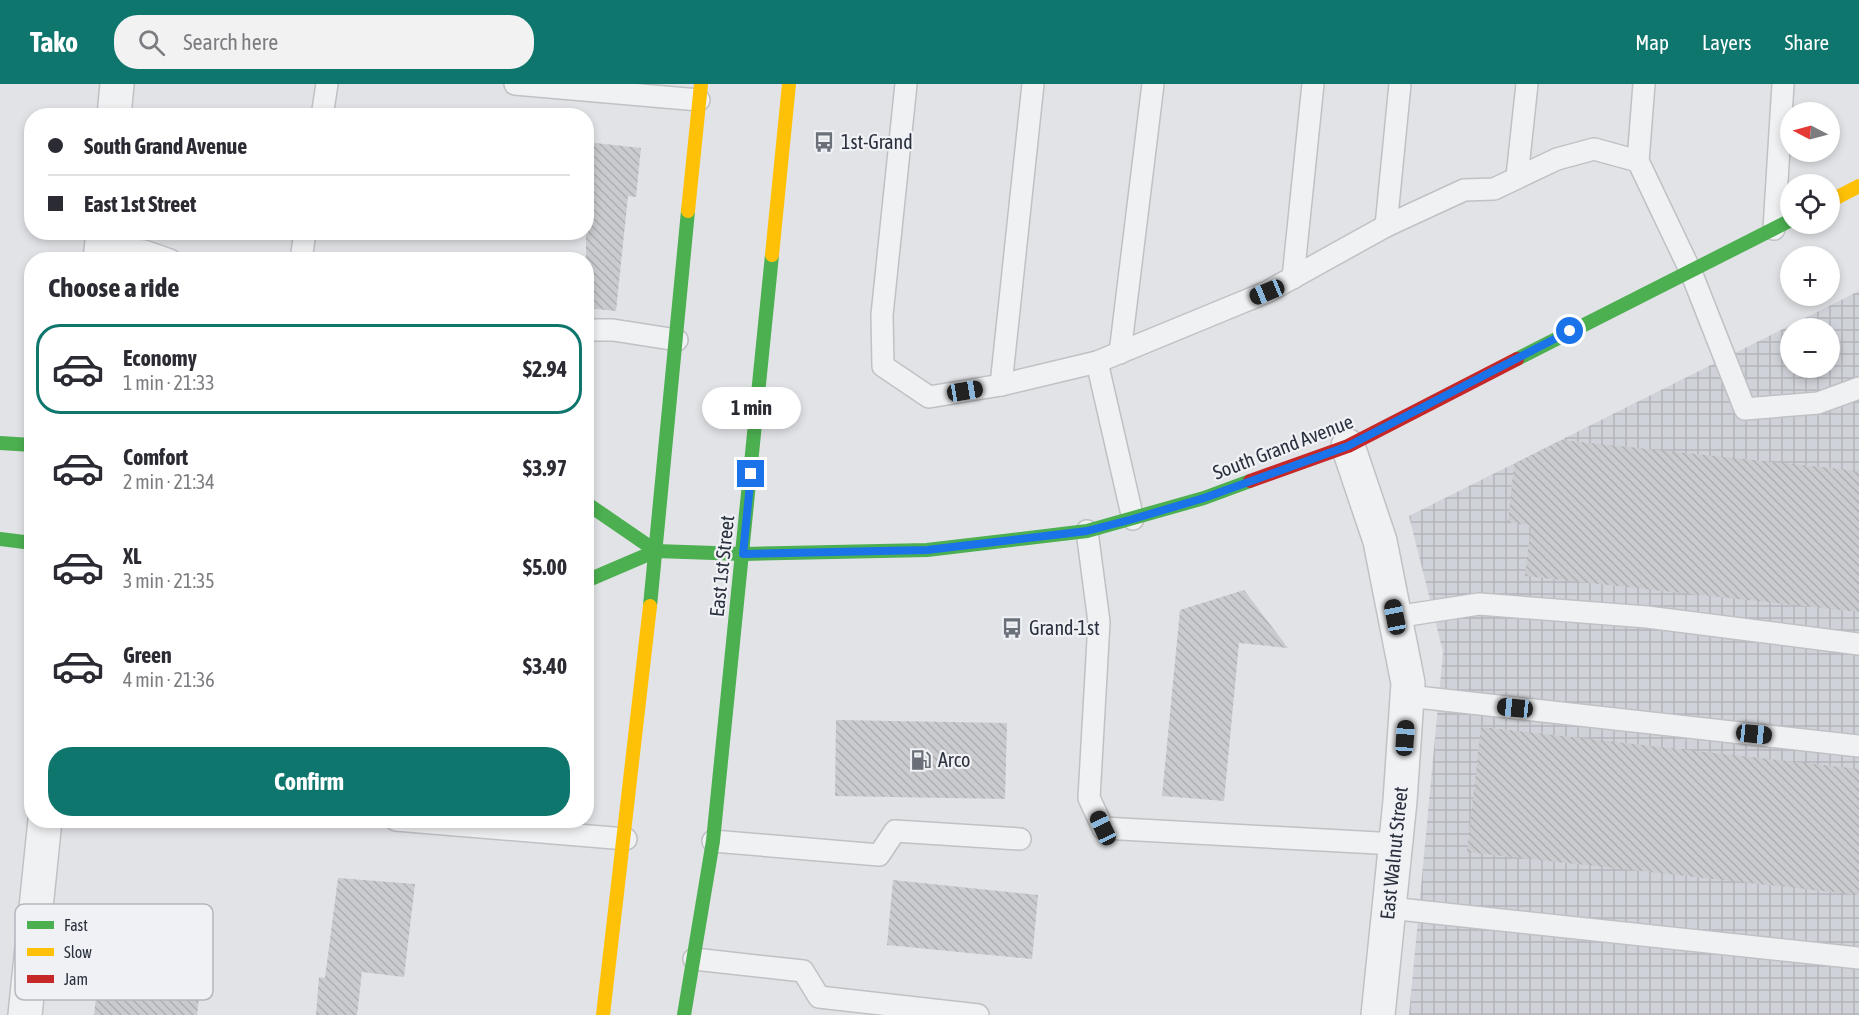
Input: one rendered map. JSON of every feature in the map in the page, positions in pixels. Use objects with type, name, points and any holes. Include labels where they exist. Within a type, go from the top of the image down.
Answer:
[{"type":"main road","name":"East 1st Street","points":[[684,1015],[713,841],[789,84]]},
{"type":"main road","points":[[603,1015],[626,839],[700,92]]},
{"type":"main road","points":[[1840,196],[1859,186]]},
{"type":"main road","name":"South Grand Avenue","points":[[656,551],[743,554],[927,550],[1087,531],[1133,519],[1204,498],[1348,446],[1780,226]]},
{"type":"main road","points":[[0,443],[24,445]]},
{"type":"main road","points":[[594,508],[656,551]]},
{"type":"main road","points":[[0,539],[24,542]]},
{"type":"main road","points":[[594,578],[656,551]]},
{"type":"street","points":[[115,108],[117,84]]},
{"type":"street","name":"East Walnut Street","points":[[1348,446],[1380,541],[1408,683],[1396,844],[1378,1015]]},
{"type":"street","points":[[36,904],[44,828]]},
{"type":"street","points":[[25,1015],[27,1000]]},
{"type":"lane","points":[[323,108],[327,84]]},
{"type":"lane","points":[[515,84],[700,92]]},
{"type":"lane","points":[[906,84],[882,315],[883,366],[929,397],[1001,385],[1097,362],[1267,292],[1386,226],[1464,189],[1494,189],[1557,159],[1594,149],[1638,161]]},
{"type":"lane","points":[[1001,385],[1033,84]]},
{"type":"lane","points":[[1120,353],[1153,84]]},
{"type":"lane","points":[[1293,278],[1313,84]]},
{"type":"lane","points":[[1386,226],[1400,84]]},
{"type":"lane","points":[[1517,177],[1527,84]]},
{"type":"lane","points":[[1644,84],[1638,161],[1691,272],[1745,409],[1818,404],[1859,388]]},
{"type":"lane","points":[[1782,174],[1783,84]]},
{"type":"lane","points":[[102,246],[147,252]]},
{"type":"lane","points":[[594,330],[613,330],[677,340]]},
{"type":"lane","points":[[1097,362],[1133,519]]},
{"type":"lane","points":[[1087,531],[1099,622],[1089,798],[1103,828],[1396,844]]},
{"type":"lane","points":[[1395,617],[1479,604],[1647,617],[1859,644]]},
{"type":"lane","points":[[1408,696],[1859,746]]},
{"type":"lane","points":[[493,828],[626,839]]},
{"type":"lane","points":[[713,841],[879,855],[895,831],[1020,839]]},
{"type":"lane","points":[[1389,908],[1859,958]]},
{"type":"lane","points":[[693,959],[803,971],[819,997],[978,1015]]},
{"type":"shaded area","points":[[1859,291],[1859,1015],[1409,1015],[1443,652],[1409,516],[1780,330],[1780,378],[1840,378],[1840,318],[1805,318],[1829,306],[1840,306],[1840,300]]},
{"type":"building","points":[[594,143],[641,148],[636,197],[628,196],[616,311],[594,309],[594,252],[586,252],[586,240],[594,240]]},
{"type":"building","points":[[1561,440],[1859,471],[1859,612],[1525,576],[1531,525],[1508,523],[1514,464]]},
{"type":"building","points":[[1244,590],[1288,648],[1239,643],[1224,801],[1162,796],[1180,610]]},
{"type":"building","name":"Arco","points":[[836,720],[1007,723],[1005,799],[835,796]]},
{"type":"building","points":[[1481,727],[1859,769],[1859,895],[1467,852]]},
{"type":"building","points":[[338,878],[415,884],[404,977],[362,972],[357,1015],[316,1015],[319,977],[325,978]]},
{"type":"building","points":[[893,880],[1038,895],[1032,959],[887,945]]},
{"type":"building","points":[[96,1000],[199,1000],[197,1015],[94,1015]]},
{"type":"traffic: fast","points":[[650,606],[688,211]]},
{"type":"traffic: fast","points":[[1517,359],[1780,226]]},
{"type":"traffic: fast","points":[[684,1015],[713,841],[772,255]]},
{"type":"traffic: fast","points":[[0,443],[24,444]]},
{"type":"traffic: fast","points":[[594,578],[656,551],[743,554],[927,550],[1087,531],[1204,498],[1250,481]]},
{"type":"traffic: fast","points":[[594,508],[656,551]]},
{"type":"traffic: fast","points":[[0,539],[24,542]]},
{"type":"traffic: slow","points":[[688,211],[701,84]]},
{"type":"traffic: slow","points":[[772,255],[789,84]]},
{"type":"traffic: slow","points":[[1840,196],[1859,186]]},
{"type":"traffic: slow","points":[[603,1015],[650,606]]},
{"type":"traffic: jam","points":[[1250,481],[1348,446],[1517,359]]},
{"type":"place","name":"1st-Grand","points":[[824,142]]},
{"type":"place","name":"Grand-1st","points":[[1012,628]]},
{"type":"place","name":"Arco","points":[[921,760]]},
{"type":"route","points":[[751,474],[743,554],[927,550],[1087,531],[1204,498],[1348,446],[1570,331]]}]
